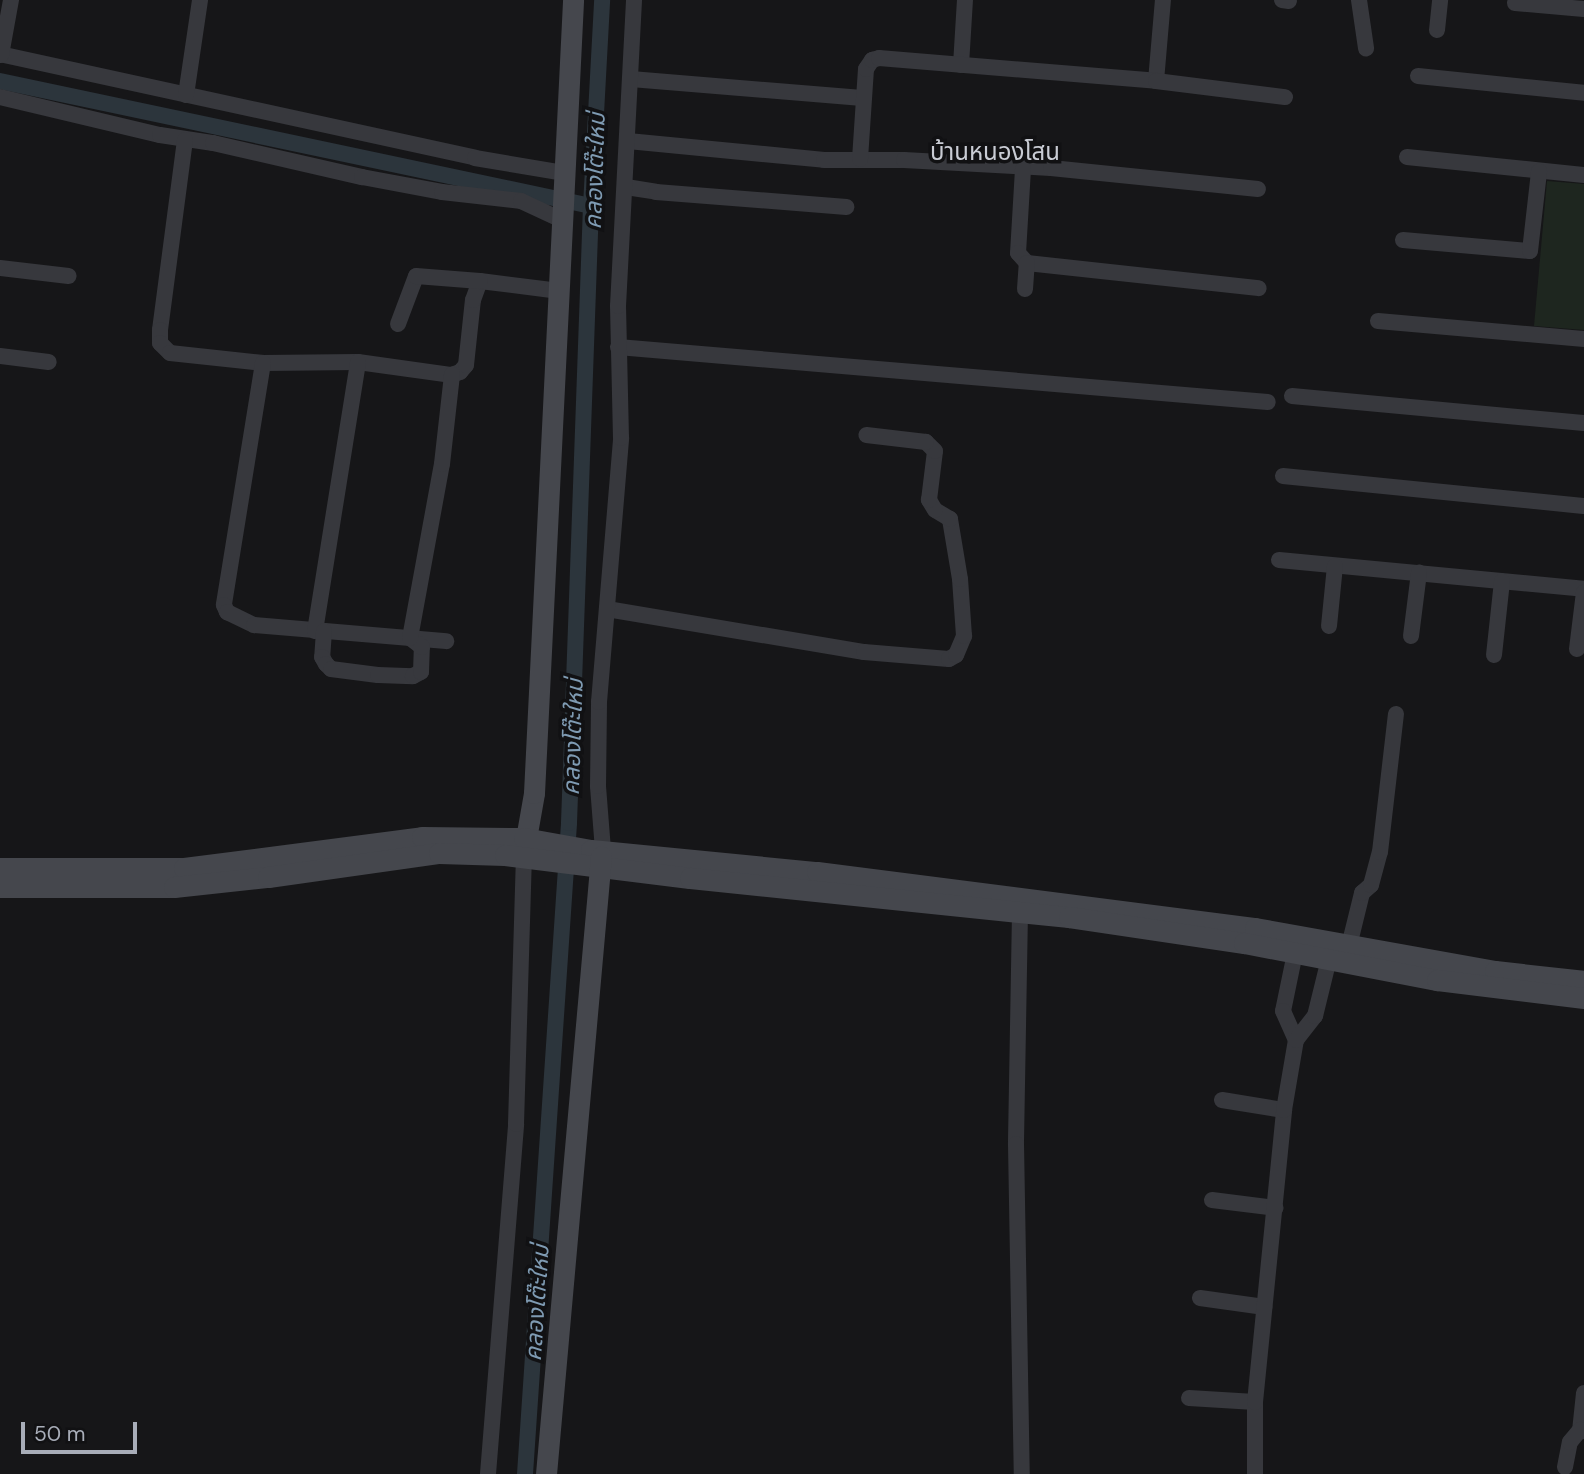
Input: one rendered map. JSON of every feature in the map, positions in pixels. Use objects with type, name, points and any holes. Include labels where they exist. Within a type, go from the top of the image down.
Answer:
[{"type":"street","points":[[11,0],[0,55],[565,177]]},
{"type":"street","points":[[186,95],[200,0]]},
{"type":"street","points":[[488,1474],[516,1124],[573,0]]},
{"type":"street","points":[[546,1474],[597,858],[599,702],[621,438],[618,306],[634,0]]},
{"type":"street","points":[[961,65],[965,0]]},
{"type":"street","points":[[1156,82],[1163,0]]},
{"type":"street","points":[[1282,0],[1289,1]]},
{"type":"street","points":[[1359,0],[1366,48]]},
{"type":"street","points":[[1437,30],[1440,0]]},
{"type":"street","points":[[1515,3],[1584,9]]},
{"type":"street","points":[[860,159],[862,98],[866,69],[872,60],[1156,82],[1285,97]]},
{"type":"street","points":[[1418,76],[1584,93]]},
{"type":"street","points":[[631,79],[862,98]]},
{"type":"street","points":[[0,97],[184,140],[213,143],[442,192],[521,201],[562,214]]},
{"type":"street","points":[[184,140],[160,343],[170,353],[263,363],[358,362],[452,375],[460,372],[466,365],[473,300],[481,281]]},
{"type":"street","points":[[628,141],[824,159],[1115,174],[1258,189]]},
{"type":"street","points":[[1407,158],[1584,175]]},
{"type":"street","points":[[1023,169],[1018,253],[1027,263],[1259,288]]},
{"type":"street","points":[[1403,240],[1530,251],[1539,172]]},
{"type":"street","points":[[626,187],[656,192],[846,207]]},
{"type":"street","points":[[1025,289],[1027,263]]},
{"type":"street","points":[[0,268],[69,276]]},
{"type":"street","points":[[398,324],[416,276],[559,291]]},
{"type":"street","points":[[1378,321],[1584,339]]},
{"type":"street","points":[[618,347],[1268,402]]},
{"type":"street","points":[[0,356],[49,362]]},
{"type":"street","points":[[358,362],[319,631],[322,657],[331,669],[413,676],[421,672],[422,647],[410,638]]},
{"type":"street","points":[[263,363],[224,605],[233,617],[254,625],[446,641]]},
{"type":"street","points":[[410,638],[442,464],[452,375]]},
{"type":"street","points":[[1292,396],[1584,424]]},
{"type":"street","points":[[607,609],[864,652],[949,659],[956,655],[964,636],[960,579],[950,519],[935,510],[929,500],[936,451],[926,442],[866,435]]},
{"type":"street","points":[[1283,476],[1584,506]]},
{"type":"street","points":[[1279,560],[1584,591],[1577,649]]},
{"type":"street","points":[[1329,626],[1335,566]]},
{"type":"street","points":[[1411,636],[1419,573]]},
{"type":"street","points":[[1494,655],[1502,581]]},
{"type":"street","points":[[1349,946],[1362,893],[1371,885],[1380,852],[1396,714]]},
{"type":"street","points":[[0,868],[184,868],[422,837],[1069,917],[1295,953],[1437,980],[1584,998]]},
{"type":"street","points":[[0,887],[174,887],[439,853],[529,849]]},
{"type":"street","points":[[597,858],[1025,897],[1255,928],[1495,971],[1584,981]]},
{"type":"street","points":[[1020,912],[1016,1144],[1022,1474]]},
{"type":"street","points":[[1295,953],[1283,1011],[1296,1040]]},
{"type":"street","points":[[1255,1474],[1255,1402],[1284,1110],[1296,1040],[1315,1016],[1329,959]]},
{"type":"street","points":[[1222,1100],[1284,1110]]},
{"type":"street","points":[[1212,1200],[1276,1208]]},
{"type":"street","points":[[1200,1298],[1264,1307]]},
{"type":"street","points":[[1565,1466],[1570,1442],[1582,1430],[1584,1393]]},
{"type":"street","points":[[1189,1398],[1255,1402]]},
{"type":"shaded area","points":[[1547,181],[1584,184],[1584,330],[1534,326]]},
{"type":"waterway","name":"คลองโต๊ะใหม่","points":[[525,1474],[569,823],[591,206],[602,0]]},
{"type":"waterway","points":[[0,81],[591,206]]},
{"type":"district","name":"บ้านหนองโสน","points":[[995,152]]}]
